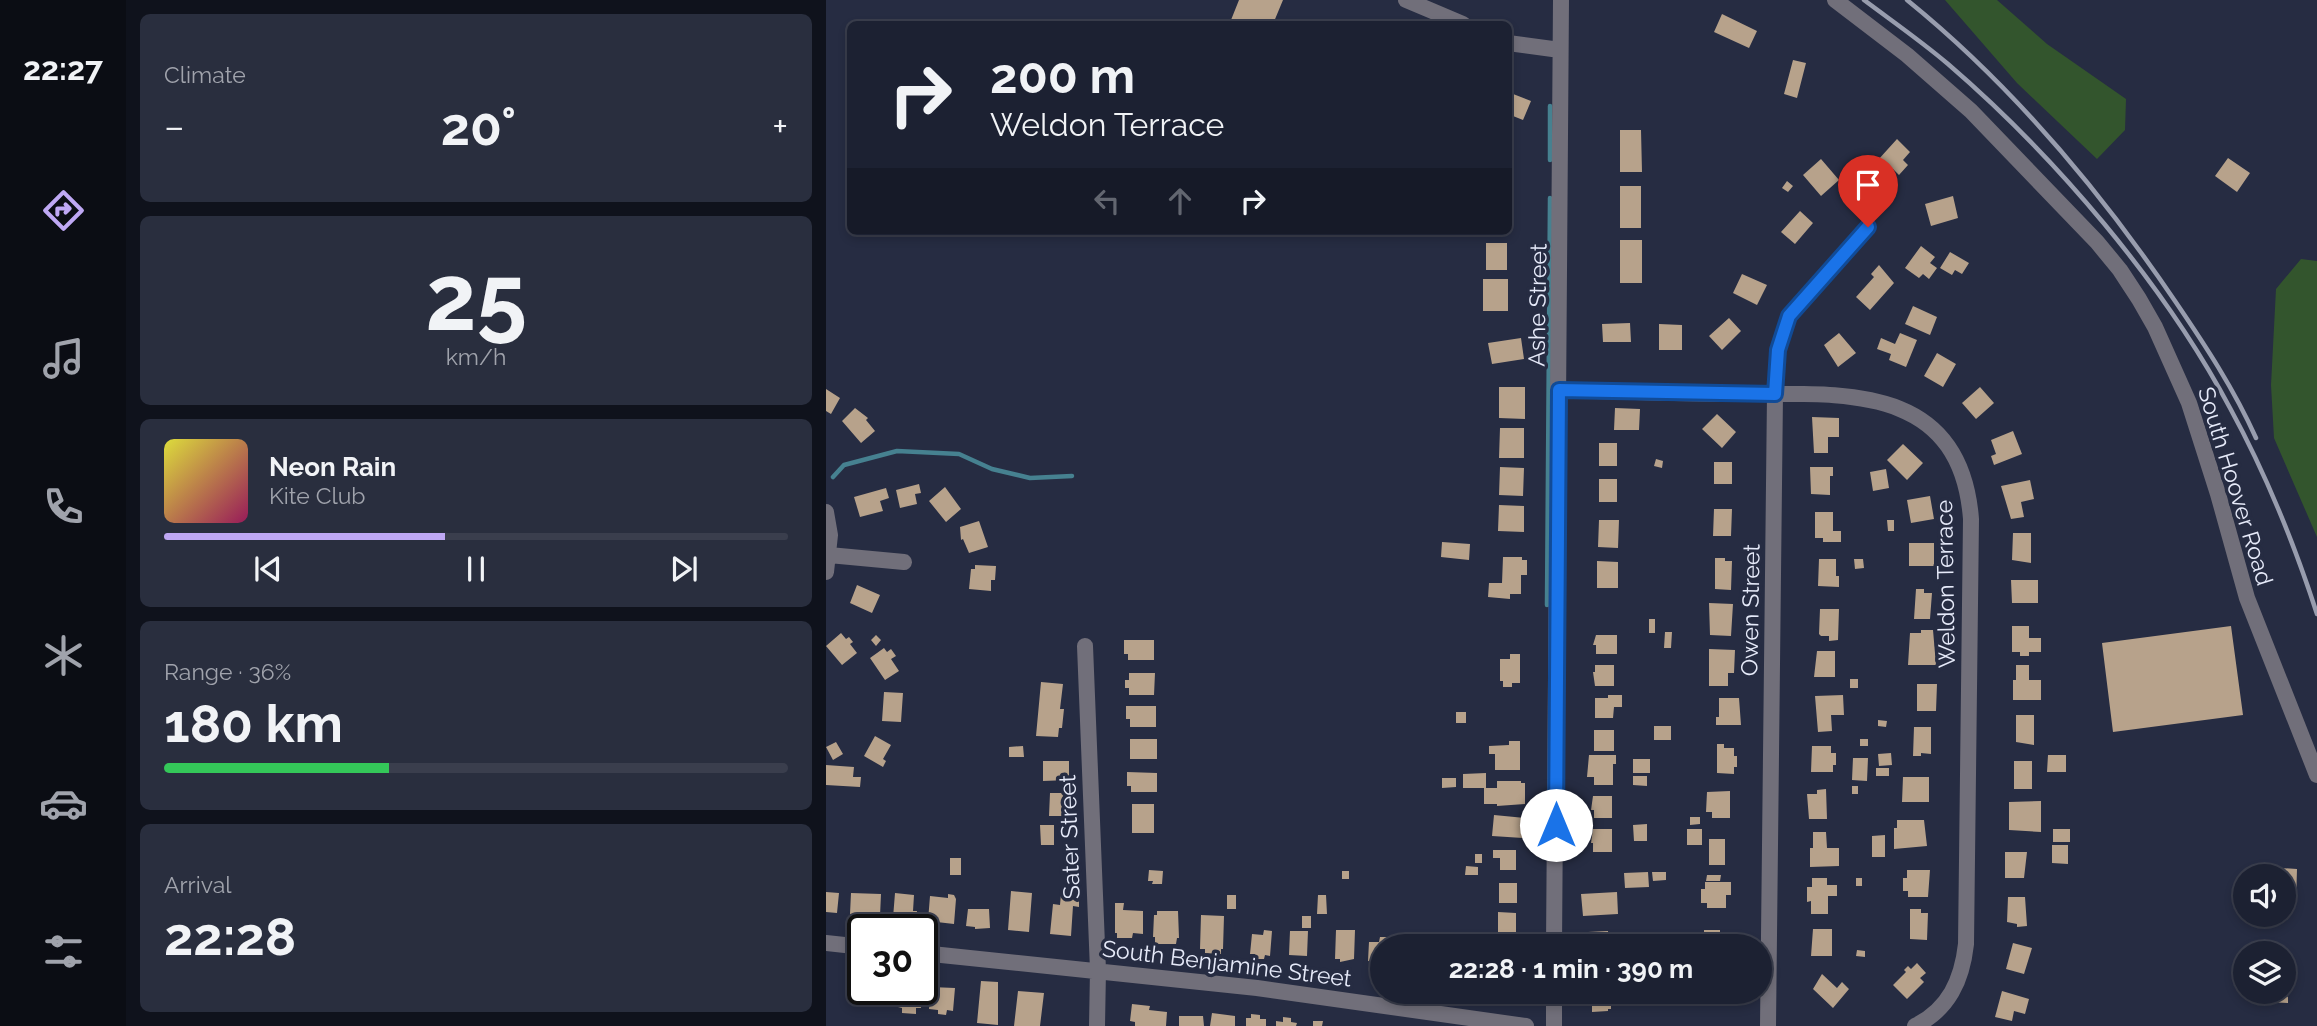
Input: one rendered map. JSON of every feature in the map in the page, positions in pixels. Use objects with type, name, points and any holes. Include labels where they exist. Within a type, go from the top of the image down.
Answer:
[{"type":"street","points":[[1406,0],[1456,21]]},
{"type":"street","name":"Ashe Street","points":[[1555,934],[1561,0]]},
{"type":"street","name":"South Hoover Road","points":[[1835,0],[1907,55],[1971,111],[2096,242],[2120,270],[2139,299],[2155,327],[2189,403],[2212,472],[2247,598],[2317,775]]},
{"type":"street","points":[[1512,44],[1560,50]]},
{"type":"street","name":"Owen Street","points":[[1769,1026],[1775,394],[1778,350],[1789,316],[1868,227]]},
{"type":"street","name":"Weldon Terrace","points":[[1559,390],[1867,398],[1903,410],[1921,421],[1946,444],[1964,475],[1971,519],[1966,944],[1964,963],[1951,996],[1934,1014],[1915,1026]]},
{"type":"street","points":[[826,512],[830,535],[826,572]]},
{"type":"street","points":[[829,555],[904,562]]},
{"type":"street","name":"Sater Street","points":[[1085,646],[1098,970],[1097,1026]]},
{"type":"street","points":[[826,943],[847,945]]},
{"type":"street","name":"South Benjamine Street","points":[[938,955],[1257,988],[1526,1026]]},
{"type":"street","points":[[1553,1026],[1554,1004]]},
{"type":"green space","points":[[1945,0],[1997,0],[2047,44],[2126,99],[2125,130],[2097,159],[2017,83]]},
{"type":"green space","points":[[2301,259],[2317,261],[2317,537],[2274,438],[2271,385],[2276,289]]},
{"type":"building","points":[[1239,0],[1283,0],[1274,21],[1231,20]]},
{"type":"building","points":[[1722,14],[1757,31],[1749,48],[1714,32]]},
{"type":"building","points":[[1793,60],[1806,63],[1797,98],[1784,94]]},
{"type":"building","points":[[1512,94],[1531,101],[1523,120],[1512,116]]},
{"type":"building","points":[[1620,130],[1641,130],[1642,172],[1620,172]]},
{"type":"building","points":[[1897,139],[1910,152],[1903,160],[1908,165],[1899,175],[1893,169],[1891,172],[1878,160]]},
{"type":"building","points":[[2228,158],[2250,173],[2237,192],[2215,176]]},
{"type":"building","points":[[1821,159],[1839,180],[1821,196],[1803,175]]},
{"type":"building","points":[[1787,181],[1793,186],[1788,192],[1782,188]]},
{"type":"building","points":[[1620,186],[1641,186],[1641,228],[1620,228]]},
{"type":"building","points":[[1953,196],[1958,218],[1931,226],[1925,204]]},
{"type":"building","points":[[1800,211],[1813,223],[1795,244],[1781,232]]},
{"type":"building","points":[[1620,240],[1642,240],[1642,283],[1620,283]]},
{"type":"building","points":[[1486,243],[1507,243],[1507,270],[1486,270]]},
{"type":"building","points":[[1921,246],[1935,257],[1930,263],[1937,268],[1929,279],[1923,274],[1919,278],[1905,268]]},
{"type":"building","points":[[1950,252],[1969,263],[1962,274],[1955,270],[1952,275],[1940,268]]},
{"type":"building","points":[[1879,265],[1894,283],[1870,310],[1856,297],[1874,277],[1871,274]]},
{"type":"building","points":[[1742,274],[1767,285],[1757,305],[1733,293]]},
{"type":"building","points":[[1483,279],[1508,279],[1508,311],[1483,311]]},
{"type":"building","points":[[1913,306],[1937,317],[1930,335],[1905,324]]},
{"type":"building","points":[[1729,318],[1741,331],[1722,350],[1709,336]]},
{"type":"building","points":[[1630,323],[1631,342],[1603,342],[1602,324]]},
{"type":"building","points":[[1659,324],[1682,325],[1682,350],[1659,350]]},
{"type":"building","points":[[1839,333],[1856,353],[1838,367],[1824,345]]},
{"type":"building","points":[[1900,333],[1917,340],[1906,367],[1889,360],[1891,354],[1877,349],[1881,338],[1895,344]]},
{"type":"building","points":[[1521,338],[1524,359],[1492,364],[1488,343]]},
{"type":"building","points":[[1937,353],[1956,364],[1943,387],[1924,376]]},
{"type":"building","points":[[1499,387],[1525,387],[1525,419],[1499,418]]},
{"type":"building","points":[[1980,387],[1994,403],[1976,419],[1962,403]]},
{"type":"building","points":[[826,389],[840,398],[831,414],[826,411]]},
{"type":"building","points":[[855,408],[868,418],[866,420],[875,431],[861,443],[842,421]]},
{"type":"building","points":[[1615,408],[1640,409],[1639,430],[1614,430]]},
{"type":"building","points":[[1717,414],[1736,432],[1722,448],[1702,429]]},
{"type":"building","points":[[1812,417],[1839,418],[1839,437],[1828,437],[1828,453],[1814,453]]},
{"type":"building","points":[[1500,428],[1524,428],[1524,458],[1499,458]]},
{"type":"building","points":[[2013,431],[2022,454],[1994,465],[1991,456],[1996,454],[1991,440]]},
{"type":"building","points":[[1599,443],[1617,443],[1617,466],[1599,466]]},
{"type":"building","points":[[1903,444],[1923,463],[1907,480],[1887,460]]},
{"type":"building","points":[[1656,459],[1663,461],[1662,468],[1654,466]]},
{"type":"building","points":[[1714,462],[1732,462],[1732,484],[1714,484]]},
{"type":"building","points":[[1500,467],[1524,468],[1523,496],[1499,495]]},
{"type":"building","points":[[1810,467],[1833,467],[1830,495],[1811,494]]},
{"type":"building","points":[[1886,469],[1889,488],[1873,491],[1870,472]]},
{"type":"building","points":[[1599,479],[1617,479],[1617,502],[1599,502]]},
{"type":"building","points":[[2030,480],[2034,499],[2021,502],[2024,517],[2011,519],[2001,486]]},
{"type":"building","points":[[919,484],[921,493],[915,494],[917,504],[900,508],[896,490]]},
{"type":"building","points":[[945,487],[961,509],[946,522],[929,501]]},
{"type":"building","points":[[886,488],[889,498],[880,501],[883,511],[860,517],[854,497]]},
{"type":"building","points":[[1930,496],[1934,519],[1911,523],[1907,500]]},
{"type":"building","points":[[1499,505],[1524,506],[1524,532],[1498,531]]},
{"type":"building","points":[[1714,509],[1732,509],[1731,536],[1713,536]]},
{"type":"building","points":[[1815,512],[1833,512],[1833,531],[1841,531],[1841,542],[1823,542],[1823,538],[1815,538]]},
{"type":"building","points":[[1599,520],[1619,520],[1618,548],[1598,547]]},
{"type":"building","points":[[1887,520],[1894,520],[1894,531],[1888,531]]},
{"type":"building","points":[[979,521],[988,547],[969,553],[963,539],[961,540],[960,527]]},
{"type":"building","points":[[2013,533],[2031,533],[2031,563],[2012,560]]},
{"type":"building","points":[[1442,542],[1470,544],[1469,560],[1441,557]]},
{"type":"building","points":[[1909,543],[1934,543],[1934,566],[1909,566]]},
{"type":"building","points":[[1503,557],[1522,557],[1522,560],[1527,560],[1527,575],[1521,575],[1521,594],[1510,594],[1510,599],[1488,597],[1489,583],[1502,583]]},
{"type":"building","points":[[1715,558],[1732,561],[1731,590],[1715,589]]},
{"type":"building","points":[[1819,559],[1836,559],[1839,587],[1818,586]]},
{"type":"building","points":[[1854,559],[1863,559],[1864,568],[1855,569]]},
{"type":"building","points":[[1597,561],[1618,562],[1618,588],[1597,588]]},
{"type":"building","points":[[975,565],[996,566],[995,580],[991,580],[991,591],[969,589],[971,569],[975,569]]},
{"type":"building","points":[[2011,580],[2038,580],[2038,603],[2012,603]]},
{"type":"building","points":[[857,585],[880,595],[872,613],[850,603]]},
{"type":"building","points":[[1916,589],[1932,593],[1930,619],[1914,619]]},
{"type":"building","points":[[1709,603],[1733,604],[1731,636],[1710,635]]},
{"type":"building","points":[[1820,609],[1839,609],[1838,640],[1829,641],[1829,636],[1819,634]]},
{"type":"building","points":[[1649,619],[1655,619],[1655,633],[1649,633]]},
{"type":"building","points":[[2012,626],[2029,626],[2029,638],[2041,638],[2041,652],[2029,652],[2029,656],[2020,656],[2020,652],[2012,652]]},
{"type":"building","points":[[2231,626],[2243,715],[2113,732],[2102,643]]},
{"type":"building","points":[[1921,630],[1933,630],[1936,665],[1908,665],[1910,633],[1921,633]]},
{"type":"building","points":[[1665,632],[1672,632],[1671,648],[1664,648]]},
{"type":"building","points":[[841,633],[853,642],[850,644],[857,653],[842,665],[826,646]]},
{"type":"building","points":[[876,635],[881,640],[876,646],[871,640]]},
{"type":"building","points":[[1596,635],[1617,635],[1617,654],[1596,654],[1596,645],[1593,645]]},
{"type":"building","points":[[1124,640],[1154,640],[1154,660],[1128,660],[1128,654],[1124,654]]},
{"type":"building","points":[[884,648],[887,652],[891,649],[896,656],[891,659],[899,671],[885,680],[870,658]]},
{"type":"building","points":[[1709,649],[1735,650],[1734,673],[1728,673],[1728,686],[1709,686]]},
{"type":"building","points":[[1817,651],[1835,651],[1835,677],[1814,677]]},
{"type":"building","points":[[1510,654],[1520,654],[1520,683],[1503,687],[1503,681],[1500,681],[1500,659],[1510,659]]},
{"type":"building","points":[[1595,665],[1614,665],[1614,686],[1595,686]]},
{"type":"building","points":[[2016,665],[2029,665],[2029,680],[2041,680],[2041,700],[2013,700]]},
{"type":"building","points":[[1129,673],[1155,673],[1154,695],[1129,695],[1125,680],[1129,680]]},
{"type":"building","points":[[1850,679],[1858,679],[1858,688],[1850,688]]},
{"type":"building","points":[[1041,682],[1063,684],[1060,709],[1064,709],[1058,737],[1036,736]]},
{"type":"building","points":[[1917,684],[1937,684],[1936,711],[1917,711]]},
{"type":"building","points":[[884,692],[903,693],[901,722],[882,721]]},
{"type":"building","points":[[1608,695],[1622,695],[1622,707],[1614,707],[1613,718],[1595,718],[1595,698],[1608,698]]},
{"type":"building","points":[[1843,695],[1844,715],[1831,715],[1832,731],[1818,732],[1815,696]]},
{"type":"building","points":[[1719,698],[1739,698],[1741,725],[1716,725]]},
{"type":"building","points":[[1126,706],[1156,706],[1156,727],[1130,727],[1130,719],[1126,719]]},
{"type":"building","points":[[1456,712],[1466,712],[1466,723],[1456,723]]},
{"type":"building","points":[[2016,715],[2034,715],[2034,745],[2016,742]]},
{"type":"building","points":[[1878,720],[1887,721],[1886,727],[1878,726]]},
{"type":"building","points":[[1654,726],[1671,726],[1671,740],[1654,740]]},
{"type":"building","points":[[1914,727],[1931,727],[1931,754],[1913,756]]},
{"type":"building","points":[[1594,730],[1614,730],[1614,751],[1594,751]]},
{"type":"building","points":[[875,736],[891,745],[883,759],[886,761],[883,767],[864,756]]},
{"type":"building","points":[[1130,739],[1157,739],[1157,759],[1130,759]]},
{"type":"building","points":[[1860,739],[1868,739],[1868,746],[1860,746]]},
{"type":"building","points":[[1509,741],[1520,741],[1520,770],[1495,770],[1495,754],[1489,754],[1489,746],[1509,745]]},
{"type":"building","points":[[836,742],[843,754],[833,760],[826,747]]},
{"type":"building","points":[[1717,744],[1724,744],[1724,748],[1734,748],[1737,767],[1734,767],[1734,774],[1717,773]]},
{"type":"building","points":[[1023,746],[1024,757],[1009,757],[1009,747]]},
{"type":"building","points":[[1812,746],[1831,746],[1831,753],[1836,753],[1833,772],[1811,772]]},
{"type":"building","points":[[1891,753],[1892,765],[1879,766],[1878,754]]},
{"type":"building","points":[[1589,755],[1616,755],[1613,785],[1594,785],[1594,777],[1587,777]]},
{"type":"building","points":[[2048,755],[2066,755],[2066,772],[2047,772]]},
{"type":"building","points":[[1853,758],[1868,758],[1867,781],[1852,780]]},
{"type":"building","points":[[1633,759],[1650,759],[1650,773],[1633,773]]},
{"type":"building","points":[[1043,761],[1069,761],[1069,780],[1043,781]]},
{"type":"building","points":[[2014,761],[2032,761],[2032,789],[2014,789]]},
{"type":"building","points":[[826,765],[854,767],[853,777],[861,777],[860,787],[826,785]]},
{"type":"building","points":[[1876,768],[1889,768],[1889,776],[1876,776]]},
{"type":"building","points":[[1127,772],[1157,773],[1157,792],[1131,792],[1131,786],[1127,786]]},
{"type":"building","points":[[1486,773],[1486,788],[1463,788],[1463,774]]},
{"type":"building","points":[[1633,776],[1647,776],[1647,786],[1633,785]]},
{"type":"building","points":[[1903,777],[1929,777],[1929,802],[1902,802]]},
{"type":"building","points":[[1442,778],[1456,778],[1456,787],[1442,788]]},
{"type":"building","points":[[1497,781],[1525,783],[1525,804],[1484,804],[1484,788],[1497,788]]},
{"type":"building","points":[[1852,786],[1858,786],[1858,794],[1852,794]]},
{"type":"building","points":[[1826,789],[1827,819],[1809,819],[1807,794],[1817,794],[1817,790]]},
{"type":"building","points":[[1730,791],[1730,818],[1712,818],[1712,812],[1706,812],[1707,792]]},
{"type":"building","points":[[1050,793],[1068,793],[1067,816],[1049,816]]},
{"type":"building","points":[[1593,796],[1612,796],[1612,818],[1594,818],[1594,810],[1591,810]]},
{"type":"building","points":[[2041,801],[2041,832],[2009,830],[2009,802]]},
{"type":"building","points":[[1132,804],[1154,804],[1154,833],[1132,833]]},
{"type":"building","points":[[1494,815],[1525,818],[1523,838],[1492,836]]},
{"type":"building","points":[[1690,817],[1700,817],[1700,824],[1690,825]]},
{"type":"building","points":[[1897,820],[1924,820],[1927,846],[1894,849],[1894,828],[1897,828]]},
{"type":"building","points":[[1647,824],[1647,841],[1634,841],[1633,825]]},
{"type":"building","points":[[1040,825],[1054,825],[1054,845],[1041,845]]},
{"type":"building","points":[[1593,829],[1612,829],[1612,852],[1593,852]]},
{"type":"building","points":[[1687,829],[1702,829],[1702,845],[1687,845]]},
{"type":"building","points":[[2053,829],[2070,829],[2070,842],[2053,842]]},
{"type":"building","points":[[1813,832],[1826,832],[1827,848],[1839,848],[1839,866],[1810,867]]},
{"type":"building","points":[[1885,835],[1885,857],[1872,857],[1872,836]]},
{"type":"building","points":[[1709,839],[1725,839],[1725,865],[1709,865]]},
{"type":"building","points":[[2052,845],[2068,845],[2068,864],[2052,863]]},
{"type":"building","points":[[1493,850],[1516,850],[1516,870],[1500,870],[1500,858],[1493,858]]},
{"type":"building","points":[[2005,852],[2027,852],[2024,878],[2005,878]]},
{"type":"building","points":[[1475,854],[1482,854],[1482,863],[1475,863]]},
{"type":"building","points":[[950,858],[961,858],[961,875],[950,875]]},
{"type":"building","points":[[1466,866],[1478,867],[1478,875],[1465,875]]},
{"type":"building","points":[[1149,870],[1163,871],[1162,884],[1148,881]]},
{"type":"building","points":[[1907,870],[1930,870],[1928,897],[1908,897],[1908,891],[1903,891],[1903,878],[1907,878]]},
{"type":"building","points":[[1342,871],[1349,871],[1349,879],[1342,879]]},
{"type":"building","points":[[1648,872],[1649,887],[1625,888],[1624,873]]},
{"type":"building","points":[[1652,872],[1666,872],[1666,880],[1653,881]]},
{"type":"building","points":[[1707,875],[1721,875],[1720,881],[1706,881]]},
{"type":"building","points":[[1812,878],[1827,878],[1827,885],[1837,885],[1837,896],[1828,896],[1828,914],[1811,914],[1811,901],[1807,902],[1807,887],[1812,887]]},
{"type":"building","points":[[1856,878],[1862,878],[1862,886],[1856,886]]},
{"type":"building","points":[[1705,882],[1731,882],[1731,895],[1726,895],[1726,908],[1707,908],[1707,903],[1701,903],[1701,889],[1705,889]]},
{"type":"building","points":[[1499,883],[1517,883],[1517,903],[1499,903]]},
{"type":"building","points":[[1011,891],[1032,893],[1029,932],[1008,930]]},
{"type":"building","points":[[826,892],[839,893],[837,913],[826,912]]},
{"type":"building","points":[[1617,892],[1618,914],[1583,916],[1581,894]]},
{"type":"building","points":[[851,893],[881,894],[880,914],[850,914]]},
{"type":"building","points":[[895,893],[914,895],[913,911],[917,911],[917,914],[893,914]]},
{"type":"building","points":[[948,894],[954,895],[956,899],[954,924],[938,922],[938,914],[929,914],[930,896],[948,898]]},
{"type":"building","points":[[1061,894],[1079,896],[1079,907],[1073,906],[1071,936],[1050,934],[1053,904],[1060,905]]},
{"type":"building","points":[[1227,895],[1236,895],[1236,909],[1227,909]]},
{"type":"building","points":[[1318,895],[1326,895],[1327,914],[1317,914]]},
{"type":"building","points":[[2008,897],[2025,897],[2027,926],[2017,927],[2017,924],[2007,922]]},
{"type":"building","points":[[1115,903],[1124,903],[1123,910],[1143,911],[1143,934],[1133,933],[1132,938],[1117,938]]},
{"type":"building","points":[[968,909],[989,909],[990,928],[975,929],[966,926]]},
{"type":"building","points":[[1910,909],[1921,909],[1921,913],[1928,913],[1927,940],[1910,939]]},
{"type":"building","points":[[1157,911],[1178,911],[1179,938],[1176,944],[1155,944],[1154,915],[1157,915]]},
{"type":"building","points":[[1498,912],[1516,913],[1516,932],[1498,934]]},
{"type":"building","points":[[1201,915],[1224,916],[1221,954],[1205,953],[1205,949],[1200,949]]},
{"type":"building","points":[[1302,916],[1311,916],[1311,928],[1302,928]]},
{"type":"building","points":[[1813,929],[1832,929],[1832,956],[1811,956]]},
{"type":"building","points":[[1264,930],[1272,931],[1270,956],[1254,959],[1255,954],[1250,954],[1252,934],[1263,935]]},
{"type":"building","points":[[1336,930],[1355,930],[1354,959],[1340,962],[1340,959],[1335,959]]},
{"type":"building","points":[[1704,930],[1720,930],[1720,933],[1729,934],[1704,934]]},
{"type":"building","points":[[1290,931],[1308,931],[1307,956],[1289,955]]},
{"type":"building","points":[[1608,931],[1608,934],[1588,934]]},
{"type":"building","points":[[2013,943],[2032,948],[2024,974],[2006,969]]},
{"type":"building","points":[[1857,950],[1865,951],[1865,957],[1856,956]]},
{"type":"building","points":[[1917,963],[1926,973],[1920,978],[1924,982],[1907,999],[1893,985],[1906,972],[1904,970],[1908,966],[1911,969]]},
{"type":"building","points":[[1822,974],[1837,988],[1842,982],[1849,989],[1833,1008],[1813,989]]},
{"type":"building","points":[[981,981],[998,982],[998,1025],[977,1023]]},
{"type":"building","points":[[938,987],[955,988],[953,1011],[947,1010],[946,1015],[929,1009],[929,1005],[938,1005]]},
{"type":"building","points":[[1018,991],[1044,993],[1040,1026],[1014,1026]]},
{"type":"building","points":[[2002,991],[2029,999],[2025,1014],[2014,1011],[2012,1021],[1995,1017]]},
{"type":"building","points":[[1132,1004],[1167,1012],[1166,1026],[1135,1026],[1135,1022],[1130,1021]]},
{"type":"building","points":[[1592,1004],[1611,1004],[1608,1011],[1592,1012]]},
{"type":"building","points":[[921,1005],[921,1008],[916,1008],[916,1014],[902,1013],[902,1008],[898,1007]]},
{"type":"building","points":[[1212,1013],[1235,1016],[1235,1026],[1210,1026]]},
{"type":"building","points":[[1251,1014],[1266,1019],[1266,1026],[1246,1026],[1246,1018],[1251,1018]]},
{"type":"building","points":[[1179,1016],[1203,1016],[1204,1026],[1179,1026]]},
{"type":"building","points":[[1283,1017],[1291,1018],[1291,1022],[1297,1023],[1296,1026],[1276,1026],[1276,1021],[1283,1022]]},
{"type":"building","points":[[1313,1021],[1323,1021],[1322,1026],[1313,1026]]},
{"type":"waterway","points":[[1550,106],[1550,160]]},
{"type":"waterway","points":[[1547,605],[1550,198]]},
{"type":"waterway","points":[[833,477],[844,465],[897,451],[959,454],[992,469],[1030,478],[1072,476]]},
{"type":"railway","points":[[1864,0],[1938,56],[1988,100],[2067,181],[2140,269],[2203,361],[2256,458],[2299,561],[2317,614]]},
{"type":"railway","points":[[1907,0],[1946,33],[2018,103],[2116,219],[2197,334],[2229,385],[2256,438]]},
{"type":"route","points":[[1556,825],[1559,390],[1775,394],[1778,350],[1789,316],[1868,227]]}]
